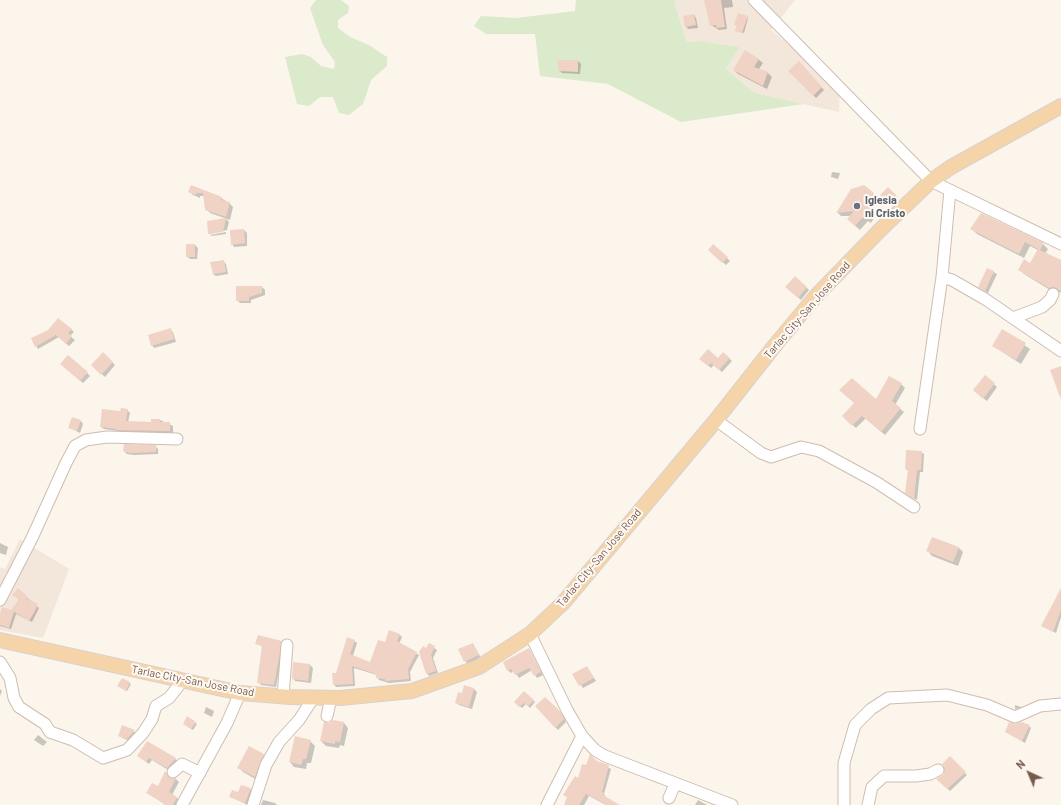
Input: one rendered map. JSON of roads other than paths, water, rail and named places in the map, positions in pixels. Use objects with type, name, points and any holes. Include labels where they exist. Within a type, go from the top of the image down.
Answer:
[{"type":"main road","name":"Tarlac City-San Jose Road","points":[[0,640],[240,693],[283,696],[331,698],[384,695],[412,691],[479,667],[530,634],[548,618],[578,586],[716,420],[816,296],[856,254],[931,181],[968,156],[1061,106]]},
{"type":"street","points":[[754,0],[931,181],[1061,244]]},
{"type":"street","points":[[920,429],[942,277],[950,190]]},
{"type":"street","points":[[942,277],[952,280],[972,291],[1061,351]]},
{"type":"street","points":[[1013,318],[1042,307],[1050,300],[1053,294]]},
{"type":"street","points":[[716,420],[761,453],[771,457],[802,446],[820,451],[876,482],[914,507]]},
{"type":"street","points":[[0,600],[32,538],[75,446],[86,440],[107,437],[177,439]]},
{"type":"street","points":[[530,634],[582,736],[595,750],[605,756],[732,805]]},
{"type":"street","points":[[283,696],[287,645]]},
{"type":"street","points":[[0,662],[10,678],[14,698],[18,707],[45,724],[50,732],[73,740],[103,758],[127,750],[144,733],[152,719],[156,706],[169,698],[183,680]]},
{"type":"street","points":[[182,805],[227,723],[240,693]]},
{"type":"street","points":[[844,805],[844,763],[855,725],[860,718],[888,698],[947,695],[987,705],[1015,717],[1040,706],[1061,704]]},
{"type":"street","points":[[253,805],[266,765],[279,742],[299,720],[314,697]]},
{"type":"street","points":[[327,716],[331,698]]},
{"type":"street","points":[[547,805],[582,736]]},
{"type":"street","points":[[173,772],[182,764],[200,773]]},
{"type":"street","points":[[868,805],[872,787],[884,776],[916,776],[930,774],[938,770]]},
{"type":"street","points":[[669,798],[675,784]]},
{"type":"place","name":"Iglesia ni Cristo","points":[[857,206]]}]
